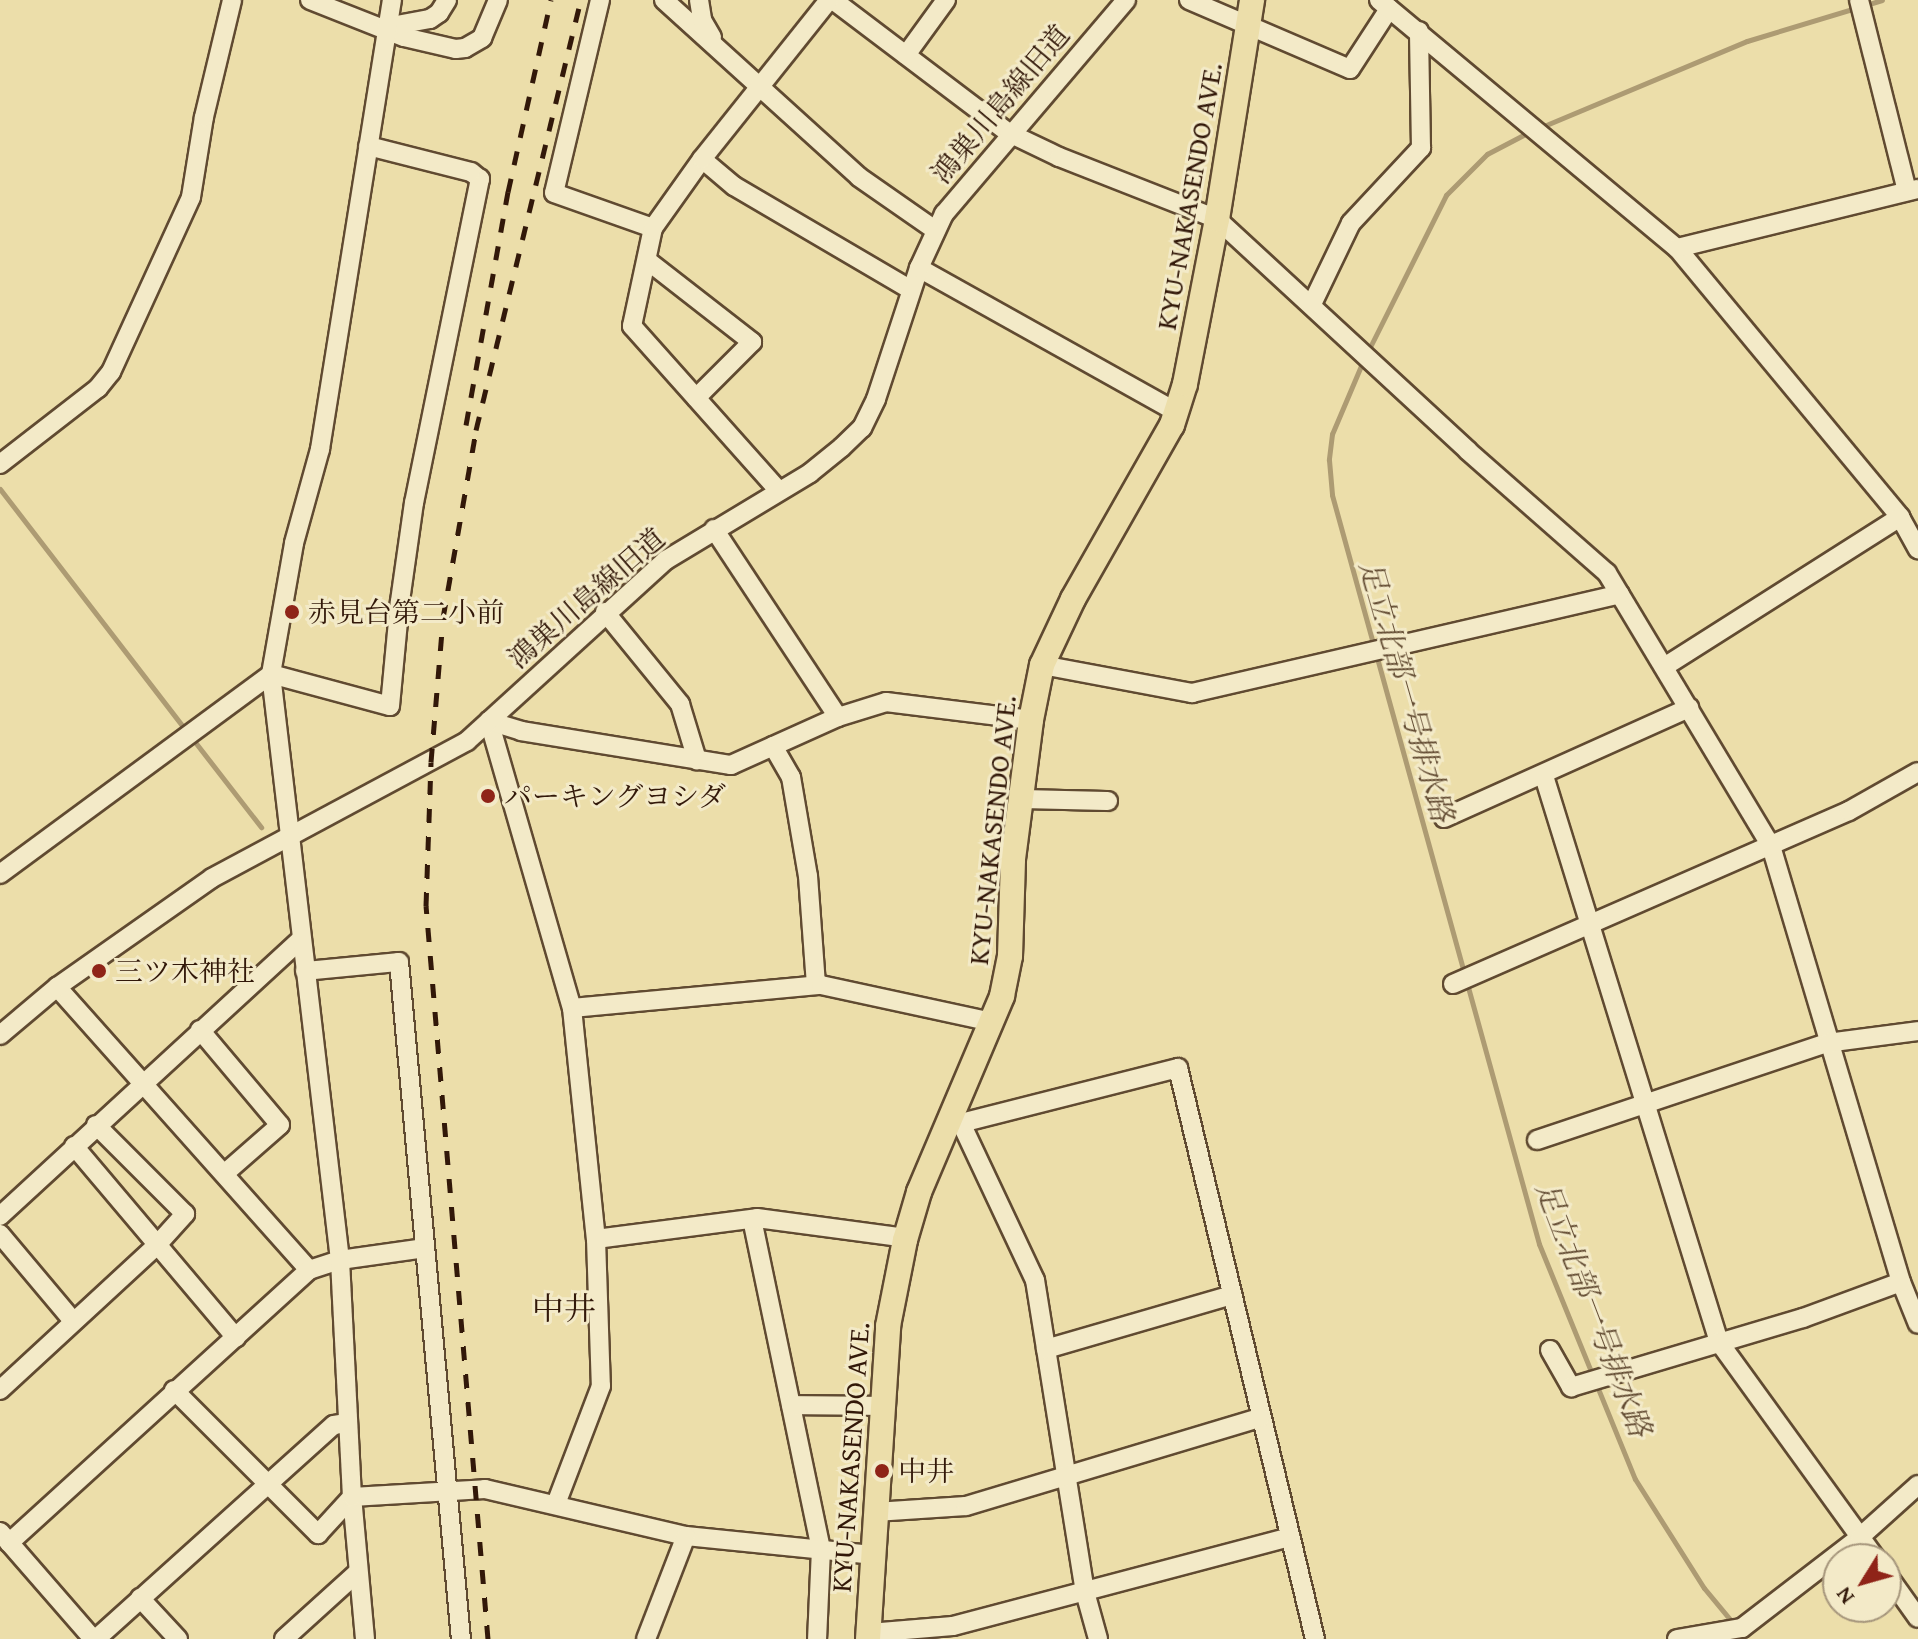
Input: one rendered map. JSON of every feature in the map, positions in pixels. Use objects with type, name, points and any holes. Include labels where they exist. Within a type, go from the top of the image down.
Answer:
[{"type":"main road","name":"KYU-NAKASENDO AVE.","points":[[868,1636],[888,1326],[906,1238],[919,1192],[956,1121],[992,1022],[1010,956],[1013,859],[1031,720],[1042,665],[1073,599],[1177,412],[1185,384],[1217,219],[1252,0]]},
{"type":"street","points":[[0,464],[98,388],[111,372],[191,197],[204,117],[232,0]]},
{"type":"street","points":[[310,0],[386,27],[404,37],[465,48],[488,31],[498,0]]},
{"type":"street","points":[[365,1639],[347,1423],[340,1260],[271,674],[294,543],[320,449],[392,0]]},
{"type":"street","points":[[386,27],[430,19],[439,13],[447,0]]},
{"type":"street","points":[[600,0],[554,193],[653,228]]},
{"type":"street","points":[[664,0],[859,177],[935,230]]},
{"type":"street","points":[[699,0],[702,20],[718,46]]},
{"type":"street","points":[[779,491],[632,326],[653,228],[702,159],[831,0],[1009,133],[1092,171],[1217,219],[1607,573],[1771,846],[1827,1043],[1901,1282],[1918,1324]]},
{"type":"street","points":[[906,55],[946,0]]},
{"type":"street","name":"鴻巣川島線旧道","points":[[0,1035],[57,987],[212,878],[467,741],[605,612],[666,560],[810,473],[862,428],[876,399],[911,290],[935,230],[955,198],[1126,0]]},
{"type":"street","points":[[1189,0],[1350,69],[1384,4],[1677,248],[1900,517],[1918,549]]},
{"type":"street","points":[[1677,248],[1913,190],[1859,0]]},
{"type":"street","points":[[1312,304],[1351,223],[1421,148],[1419,31]]},
{"type":"street","points":[[271,674],[390,706],[414,503],[480,179],[471,172],[368,146]]},
{"type":"street","points":[[702,159],[734,186],[911,290]]},
{"type":"street","points":[[648,261],[752,342],[696,398]]},
{"type":"street","points":[[919,268],[1177,412]]},
{"type":"street","points":[[1664,667],[1900,517]]},
{"type":"street","points":[[714,529],[838,717]]},
{"type":"street","points":[[1042,665],[1192,693],[1620,594]]},
{"type":"street","points":[[605,612],[680,704],[697,760]]},
{"type":"street","points":[[0,874],[271,674]]},
{"type":"street","points":[[489,721],[521,731],[731,765],[838,717],[886,702],[1031,720]]},
{"type":"street","points":[[1444,818],[1544,776],[1689,708]]},
{"type":"street","points":[[489,721],[572,1008],[596,1239],[601,1386],[556,1504]]},
{"type":"street","points":[[773,746],[791,777],[808,876],[816,985]]},
{"type":"street","points":[[1455,984],[1849,811],[1918,772]]},
{"type":"street","points":[[1544,776],[1719,1342],[1864,1543]]},
{"type":"street","points":[[1021,799],[1108,801]]},
{"type":"street","points":[[0,1216],[301,939]]},
{"type":"street","points":[[305,971],[399,962],[461,1639]]},
{"type":"street","points":[[572,1008],[816,985],[992,1022]]},
{"type":"street","points":[[57,987],[309,1270]]},
{"type":"street","points":[[200,1030],[280,1125],[224,1174]]},
{"type":"street","points":[[1537,1140],[1827,1043],[1918,1031]]},
{"type":"street","points":[[1098,1639],[1085,1592],[1035,1280],[956,1121],[1178,1068],[1315,1639]]},
{"type":"street","points":[[0,1390],[157,1245],[185,1214],[96,1125]]},
{"type":"street","points":[[74,1146],[236,1338]]},
{"type":"street","points":[[596,1239],[752,1219],[821,1224],[906,1238]]},
{"type":"street","points":[[752,1219],[821,1549],[817,1639]]},
{"type":"street","points":[[0,1234],[73,1321]]},
{"type":"street","points":[[347,1423],[334,1425],[94,1639],[4,1537],[236,1338],[309,1270],[340,1260],[425,1248]]},
{"type":"street","points":[[1550,1350],[1571,1387],[1803,1318],[1901,1282]]},
{"type":"street","points":[[1046,1349],[1232,1295]]},
{"type":"street","points":[[174,1390],[318,1534],[352,1497],[485,1489],[686,1536],[872,1555]]},
{"type":"street","points":[[791,1405],[881,1406]]},
{"type":"street","points":[[875,1512],[966,1506],[1260,1418]]},
{"type":"street","points":[[1677,1639],[1742,1628],[1860,1537],[1918,1485]]},
{"type":"street","points":[[646,1639],[686,1536]]},
{"type":"street","points":[[868,1636],[953,1626],[1290,1537]]},
{"type":"street","points":[[284,1639],[358,1572]]},
{"type":"street","points":[[1902,1596],[1918,1618]]},
{"type":"street","points":[[140,1598],[178,1639]]},
{"type":"waterway","name":"足立北部一号排水路","points":[[1539,128],[1747,41],[1882,0]]},
{"type":"waterway","name":"足立北部一号排水路","points":[[1367,353],[1446,195],[1487,154],[1529,132]]},
{"type":"waterway","name":"足立北部一号排水路","points":[[1363,361],[1332,434],[1329,460],[1332,495],[1539,1244],[1635,1479],[1704,1588],[1733,1623]]},
{"type":"waterway","points":[[0,489],[182,725]]},
{"type":"waterway","points":[[195,742],[261,827]]},
{"type":"railway","points":[[466,425],[508,192],[551,0]]},
{"type":"railway","points":[[488,1639],[426,906],[431,762],[443,618],[476,430],[581,0]]},
{"type":"place","name":"赤見台第二小前","points":[[292,612]]},
{"type":"place","name":"パーキングヨシダ","points":[[488,796]]},
{"type":"place","name":"三ツ木神社","points":[[99,971]]},
{"type":"place","name":"中井","points":[[882,1471]]},
{"type":"district","name":"中井","points":[[564,1309]]}]
